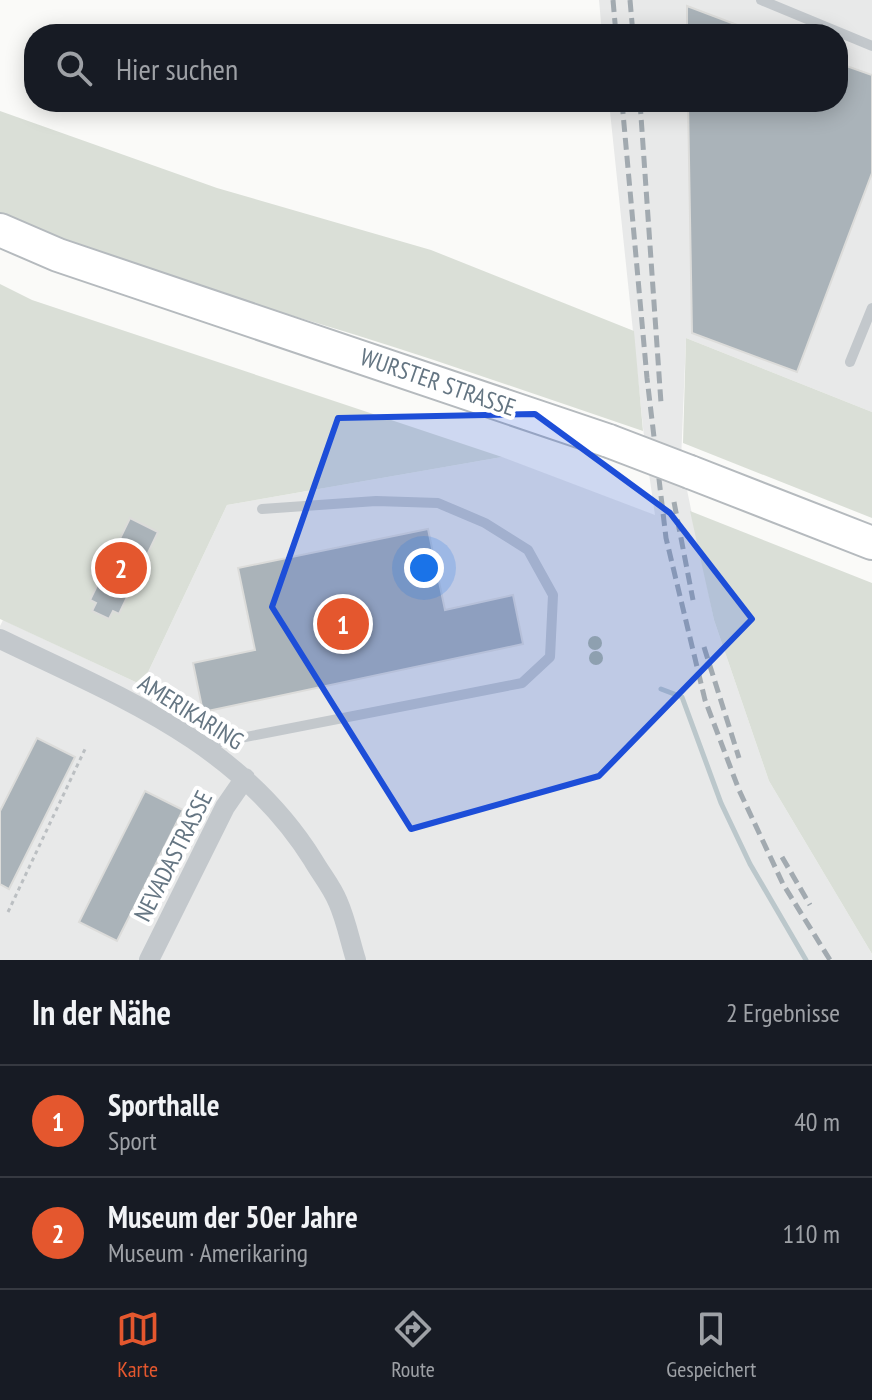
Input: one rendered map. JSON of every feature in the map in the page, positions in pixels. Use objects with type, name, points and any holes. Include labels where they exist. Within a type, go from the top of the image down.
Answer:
[{"type":"main road","name":"WURSTER STRASSE","points":[[0,230],[58,255],[609,441],[872,543]]},
{"type":"street","name":"AMERIKARING","points":[[1,642],[140,707],[205,745],[245,778],[295,833],[338,901],[356,960]]},
{"type":"street","name":"NEVADASTRASSE","points":[[149,960],[225,807],[245,778]]},
{"type":"lane","points":[[761,0],[819,24]]},
{"type":"lane","points":[[848,36],[872,46]]},
{"type":"lane","points":[[850,362],[872,308]]},
{"type":"lane","points":[[205,745],[522,683],[550,657],[553,595],[528,550],[485,523],[438,503],[376,501],[262,509]]},
{"type":"path","points":[[8,912],[86,747]]},
{"type":"highlighted area","points":[[535,414],[670,513],[752,619],[599,776],[411,829],[272,607],[338,418]]},
{"type":"shaded area","points":[[599,0],[872,0],[872,412],[686,338],[681,461],[714,620],[769,781],[872,954],[872,960],[0,960],[0,626],[3,620],[142,685],[227,505],[502,457],[655,515],[610,112],[848,112],[848,24],[601,24]]},
{"type":"shaded area","points":[[0,111],[217,188],[431,250],[634,331],[643,431],[392,346],[131,265],[0,214]]},
{"type":"shaded area","points":[[0,284],[32,300],[502,457],[227,505],[142,685],[0,619]]},
{"type":"shaded area","points":[[686,338],[872,412],[872,518],[683,443]]},
{"type":"shaded area","points":[[690,511],[872,583],[872,954],[769,781],[714,620]]},
{"type":"building","points":[[687,6],[735,24],[687,24]]},
{"type":"building","points":[[848,67],[872,75],[872,173],[797,372],[692,333],[688,112],[848,112]]},
{"type":"building","points":[[130,518],[158,532],[119,614],[113,611],[109,619],[92,611],[96,603],[90,600]]},
{"type":"building","points":[[428,529],[445,610],[513,595],[523,644],[203,712],[193,663],[255,650],[238,568]]},
{"type":"building","points":[[37,738],[75,757],[9,889],[0,884],[0,811]]},
{"type":"building","points":[[145,791],[183,810],[117,941],[79,922]]},
{"type":"waterway","points":[[661,689],[682,697],[721,803],[750,864],[806,960]]},
{"type":"railway","points":[[613,0],[615,24]]},
{"type":"railway","points":[[630,0],[632,24]]},
{"type":"railway","points":[[623,112],[647,378],[666,538],[705,700],[739,790],[783,884],[830,960]]},
{"type":"railway","points":[[641,112],[661,403]]},
{"type":"railway","points":[[674,502],[693,600]]},
{"type":"railway","points":[[704,647],[739,758]]},
{"type":"railway","points":[[782,857],[810,905]]},
{"type":"place","name":"Museum der 50er Jahre","points":[[121,568]]},
{"type":"place","name":"Sporthalle","points":[[343,624]]}]
